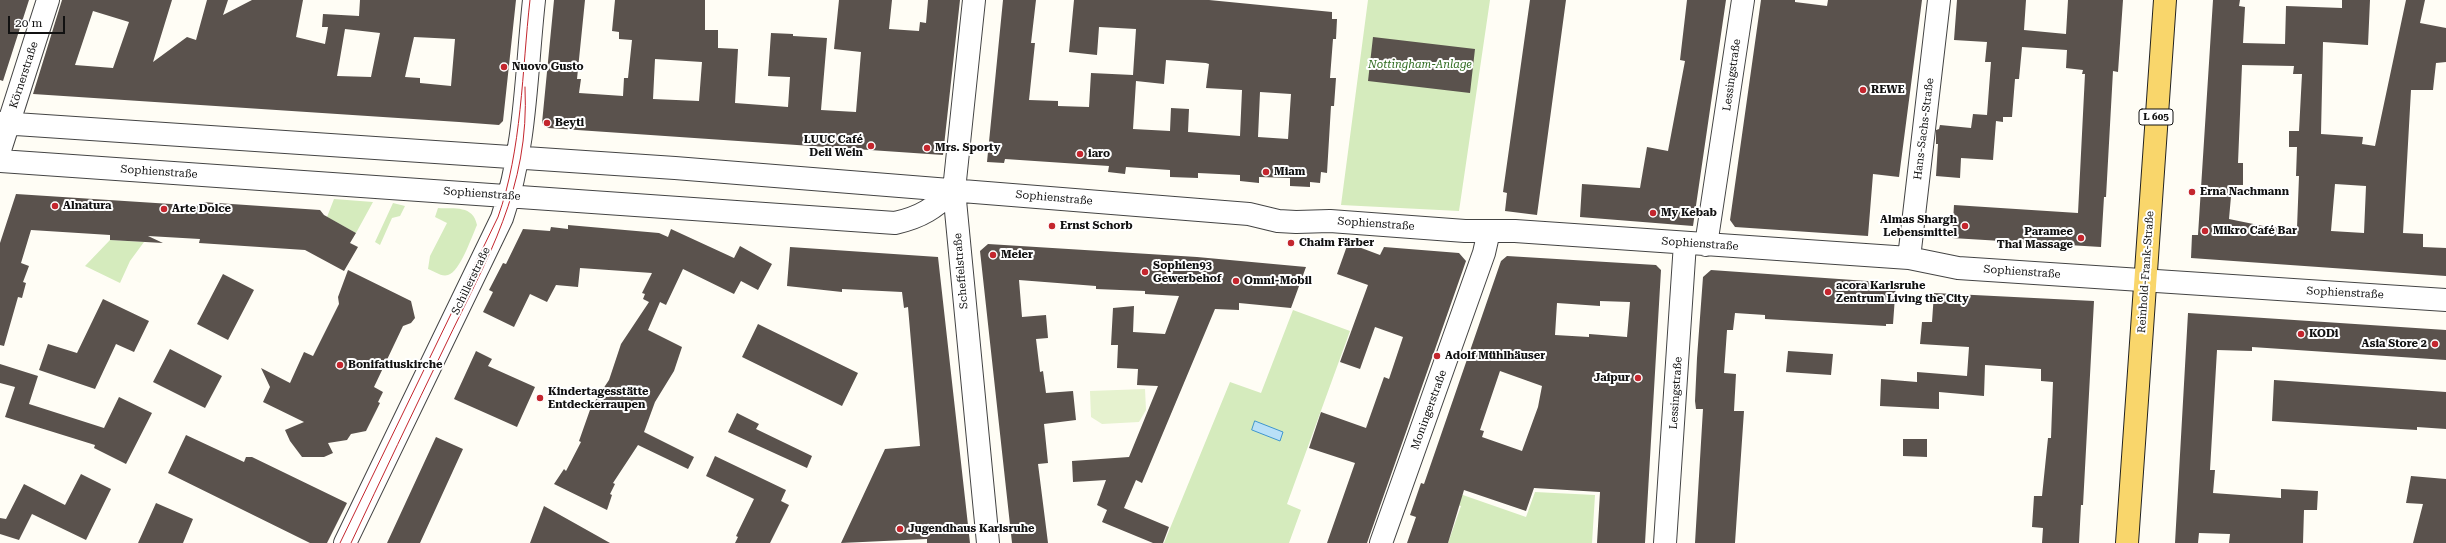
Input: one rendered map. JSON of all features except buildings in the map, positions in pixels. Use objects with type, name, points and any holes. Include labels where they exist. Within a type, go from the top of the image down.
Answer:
[{"type":"main road","name":"Reinhold-Frank-Straße","points":[[2127,543],[2165,0]]},
{"type":"street","name":"Körnerstraße","points":[[0,150],[4,123],[48,0]]},
{"type":"street","name":"Schillerstraße","points":[[345,543],[495,231],[509,196],[518,159],[534,0]]},
{"type":"street","name":"Scheffelstraße","points":[[974,0],[954,190],[988,543]]},
{"type":"street","name":"Lessingstraße","points":[[1665,543],[1696,244],[1743,0]]},
{"type":"street","name":"Hans-Sachs-Straße","points":[[1908,258],[1939,0]]},
{"type":"street","name":"Sophienstraße","points":[[4,123],[518,159],[675,168],[1249,214],[1278,221],[1314,223],[1330,221],[1465,231],[1489,231],[1908,258],[1958,268],[2446,300]]},
{"type":"street","name":"Sophienstraße","points":[[0,161],[895,223],[911,220],[932,210],[954,190]]},
{"type":"street","name":"Moningerstraße","points":[[1382,543],[1484,254],[1489,231]]},
{"type":"green space","name":"Nottingham-Anlage","points":[[1368,0],[1490,0],[1459,211],[1341,205]]},
{"type":"green space","points":[[334,199],[373,202],[356,233],[327,217]]},
{"type":"green space","points":[[393,203],[405,206],[400,216],[392,218],[380,245],[375,242]]},
{"type":"green space","points":[[438,208],[462,209],[467,211],[472,214],[477,225],[461,261],[448,275],[440,275],[428,269],[430,256],[447,223],[435,217]]},
{"type":"green space","points":[[110,240],[144,242],[130,261],[120,283],[85,266]]},
{"type":"green space","points":[[1293,310],[1350,331],[1287,504],[1301,510],[1289,543],[1164,543],[1230,382],[1261,393]]},
{"type":"green space","points":[[1145,389],[1146,410],[1139,422],[1102,424],[1091,417],[1090,391]]},
{"type":"green space","points":[[1535,492],[1595,495],[1592,543],[1448,543],[1461,506],[1457,505],[1460,494],[1526,517]]},
{"type":"water","points":[[1255,421],[1283,432],[1280,441],[1252,430]]},
{"type":"tram line","points":[[340,543],[498,217],[506,191],[517,137],[530,0]]},
{"type":"tram line","points":[[351,543],[476,283],[503,222],[513,191],[521,158],[525,124],[525,87]]},
{"type":"place","name":"Nuovo Gusto","points":[[504,67]]},
{"type":"place","name":"REWE","points":[[1863,90]]},
{"type":"place","name":"Beyti","points":[[547,123]]},
{"type":"place","name":"LUUC Café Deli Wein","points":[[871,146]]},
{"type":"place","name":"Mrs. Sporty","points":[[927,148]]},
{"type":"place","name":"iaro","points":[[1080,154]]},
{"type":"place","name":"Miam","points":[[1266,172]]},
{"type":"place","name":"Erna Nachmann","points":[[2192,192]]},
{"type":"place","name":"Alnatura","points":[[55,206]]},
{"type":"place","name":"Arte Dolce","points":[[164,209]]},
{"type":"place","name":"My Kebab","points":[[1653,213]]},
{"type":"place","name":"Ernst Schorb","points":[[1052,226]]},
{"type":"place","name":"Almas Shargh Lebensmittel","points":[[1965,226]]},
{"type":"place","name":"Mikro Café Bar","points":[[2205,231]]},
{"type":"place","name":"Paramee Thai Massage","points":[[2081,238]]},
{"type":"place","name":"Chaim Färber","points":[[1291,243]]},
{"type":"place","name":"Meier","points":[[993,255]]},
{"type":"place","name":"Sophien93 Gewerbehof","points":[[1145,272]]},
{"type":"place","name":"Omni-Mobil","points":[[1236,281]]},
{"type":"place","name":"acora Karlsruhe Zentrum Living the City","points":[[1828,292]]},
{"type":"place","name":"KODi","points":[[2301,334]]},
{"type":"place","name":"Asia Store 2","points":[[2435,344]]},
{"type":"place","name":"Adolf Mühlhäuser","points":[[1437,356]]},
{"type":"place","name":"Bonifatiuskirche","points":[[340,365]]},
{"type":"place","name":"Jaipur","points":[[1638,378]]},
{"type":"place","name":"Kindertagesstätte Entdeckerraupen","points":[[540,398]]},
{"type":"place","name":"Jugendhaus Karlsruhe","points":[[900,529]]}]
